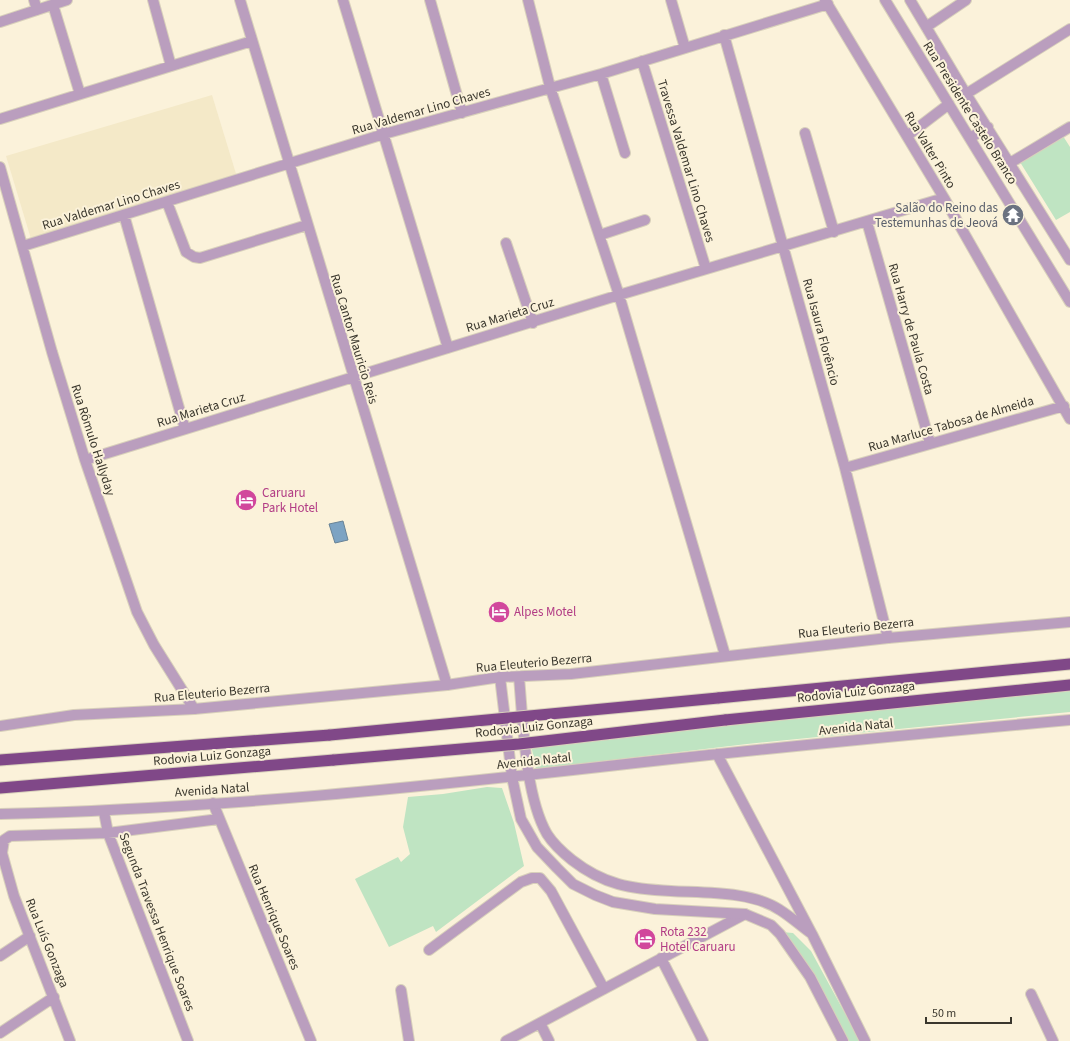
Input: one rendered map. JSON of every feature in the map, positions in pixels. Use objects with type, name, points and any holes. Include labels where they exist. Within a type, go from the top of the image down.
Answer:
[{"type":"highway","name":"Rodovia Luiz Gonzaga","points":[[0,760],[330,735],[1070,664]]},
{"type":"highway","name":"Rodovia Luiz Gonzaga","points":[[0,788],[519,744],[725,720],[1070,685]]},
{"type":"street","points":[[0,22],[36,5],[53,5],[67,0]]},
{"type":"street","points":[[153,0],[170,66]]},
{"type":"street","name":"Rua Cantor Mauricio Reis","points":[[240,0],[306,225],[446,685]]},
{"type":"street","points":[[343,0],[448,348]]},
{"type":"street","points":[[430,0],[462,113]]},
{"type":"street","points":[[528,0],[550,87],[619,295],[725,655]]},
{"type":"street","points":[[671,0],[685,48]]},
{"type":"street","name":"Rua Presidente Castelo Branco","points":[[885,0],[1070,302]]},
{"type":"street","name":"Rua Presidente Castelo Branco","points":[[910,0],[966,94],[1070,260]]},
{"type":"street","points":[[926,27],[966,0]]},
{"type":"street","name":"Rua Valdemar Lino Chaves","points":[[23,246],[384,134],[601,74],[827,2]]},
{"type":"street","name":"Rua Valter Pinto","points":[[827,2],[944,198],[1064,406],[1070,419]]},
{"type":"street","points":[[53,5],[80,94]]},
{"type":"street","points":[[966,94],[1070,29]]},
{"type":"street","name":"Rua Isaura Florêncio","points":[[724,36],[785,246],[845,468],[888,638]]},
{"type":"street","points":[[0,119],[252,42]]},
{"type":"street","name":"Travessa Valdemar Lino Chaves","points":[[642,60],[706,269]]},
{"type":"street","points":[[601,74],[625,153]]},
{"type":"street","points":[[906,136],[949,104]]},
{"type":"street","points":[[970,138],[988,127]]},
{"type":"street","points":[[1010,163],[1068,132]]},
{"type":"street","points":[[805,133],[834,232]]},
{"type":"street","name":"Rua Rômulo Hallyday","points":[[0,167],[52,352],[85,460],[137,612],[154,645],[194,709]]},
{"type":"street","name":"Rua Marieta Cruz","points":[[85,460],[352,377],[533,323],[619,295],[944,198]]},
{"type":"street","points":[[167,202],[186,252],[194,257],[200,258],[306,225]]},
{"type":"street","points":[[124,215],[185,429]]},
{"type":"street","points":[[600,236],[645,220]]},
{"type":"street","name":"Rua Harry de Paula Costa","points":[[867,222],[930,443]]},
{"type":"street","points":[[506,242],[533,323]]},
{"type":"street","name":"Rua Marluce Tabosa de Almeida","points":[[845,468],[1064,406]]},
{"type":"street","name":"Rua Eleuterio Bezerra","points":[[0,726],[74,715],[194,709],[446,685],[500,677],[571,674],[725,655],[888,638],[1070,622]]},
{"type":"street","points":[[500,677],[512,777],[521,819],[537,847],[573,884],[613,902],[655,909],[745,914],[771,925],[780,934],[810,977],[843,1041]]},
{"type":"street","points":[[519,677],[525,742],[535,803],[547,833],[557,847],[591,874],[616,884],[653,890],[713,893],[754,899],[779,909],[812,934]]},
{"type":"street","name":"Avenida Natal","points":[[0,814],[104,812],[512,777],[717,754],[1070,720]]},
{"type":"street","points":[[717,754],[812,934],[865,1041]]},
{"type":"street","name":"Rua Henrique Soares","points":[[213,803],[218,819],[311,1041]]},
{"type":"street","name":"Segunda Travessa Henrique Soares","points":[[104,812],[108,833],[188,1041]]},
{"type":"street","points":[[108,833],[218,819]]},
{"type":"street","name":"Rua Luís Gonzaga","points":[[70,1041],[14,896],[2,853],[4,840],[10,836],[108,833]]},
{"type":"street","points":[[429,950],[521,882],[532,878],[540,878],[551,891],[604,989]]},
{"type":"street","points":[[506,1041],[745,914]]},
{"type":"street","points":[[0,956],[30,936]]},
{"type":"street","points":[[661,958],[703,1041]]},
{"type":"street","points":[[401,990],[409,1041]]},
{"type":"street","points":[[1031,994],[1053,1041]]},
{"type":"street","points":[[0,1033],[54,997]]},
{"type":"street","points":[[540,1023],[549,1041]]},
{"type":"shaded area","points":[[212,95],[237,177],[31,239],[6,156]]},
{"type":"green space","points":[[1063,136],[1070,147],[1070,212],[1056,220],[1020,162]]},
{"type":"green space","points":[[1070,691],[1070,712],[747,744],[536,769],[530,740],[725,720]]},
{"type":"green space","points":[[487,787],[502,788],[514,823],[524,866],[436,932],[433,926],[389,947],[355,879],[398,857],[401,862],[410,854],[403,827],[408,797],[443,794]]},
{"type":"green space","points":[[782,932],[793,933],[811,951],[860,1041],[846,1041]]},
{"type":"water","points":[[343,521],[348,540],[335,543],[329,524]]},
{"type":"place","name":"Salão do Reino das Testemunhas de Jeová","points":[[1013,215]]},
{"type":"place","name":"Caruaru Park Hotel","points":[[246,500]]},
{"type":"place","name":"Alpes Motel","points":[[499,612]]},
{"type":"place","name":"Rota 232 Hotel Caruaru","points":[[645,939]]}]
